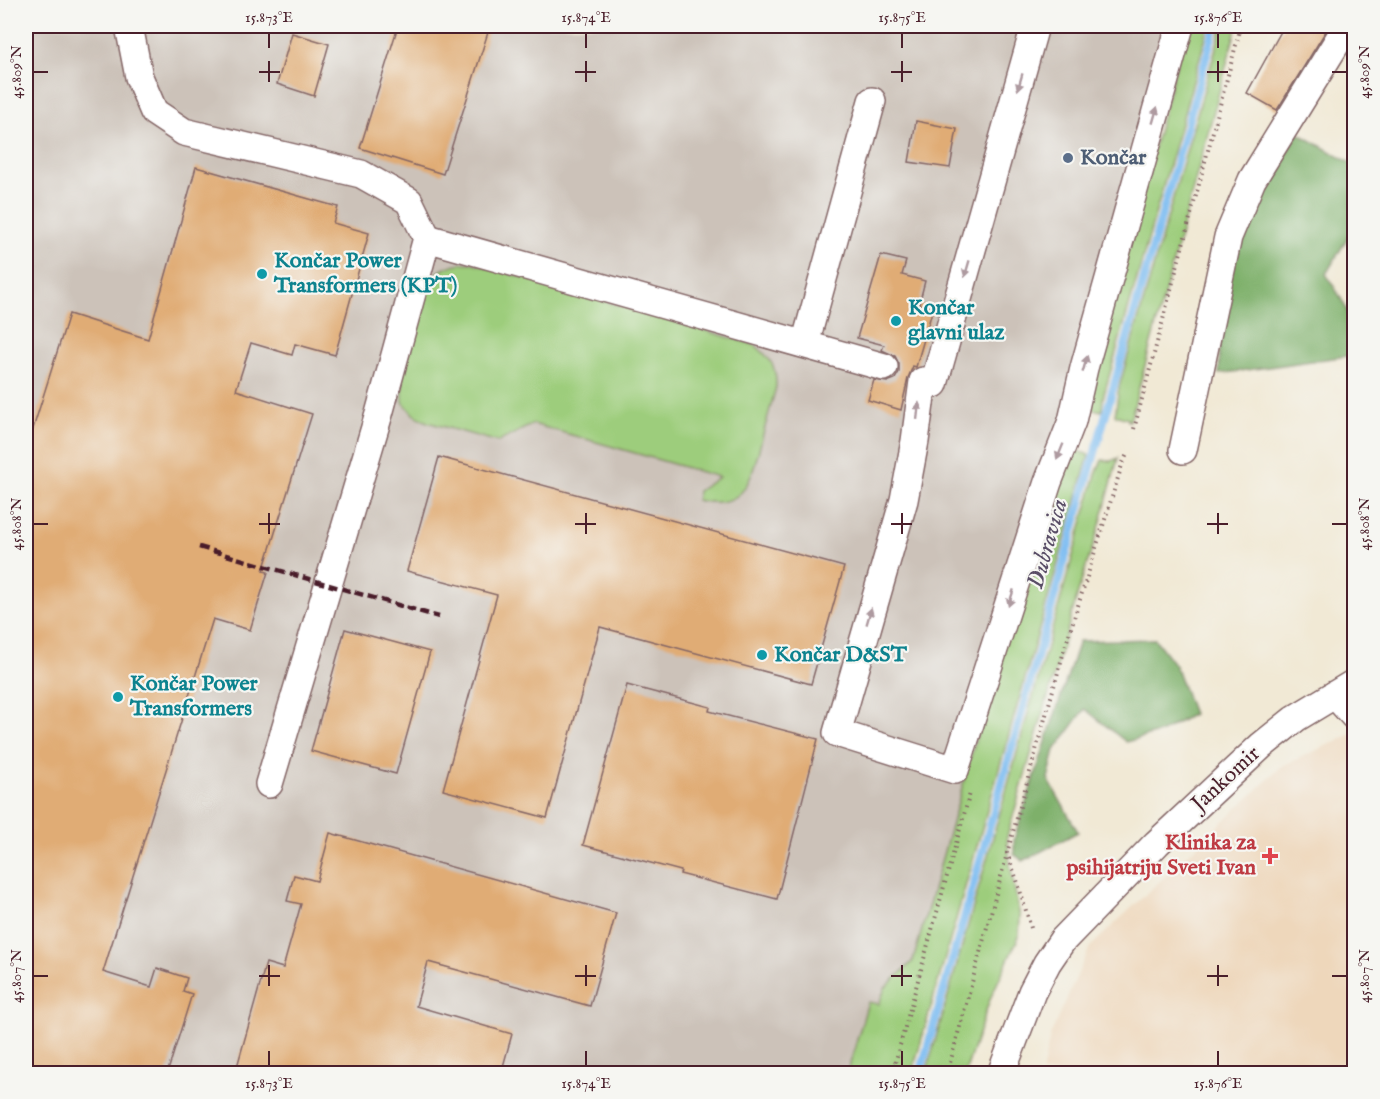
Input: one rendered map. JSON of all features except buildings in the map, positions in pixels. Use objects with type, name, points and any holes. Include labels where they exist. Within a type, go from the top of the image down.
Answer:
[{"type":"street","points":[[129,26],[139,77],[154,112],[184,132],[361,174],[409,201],[427,238],[379,414],[269,784]]},
{"type":"street","points":[[1035,26],[929,383],[904,500],[837,733],[955,770],[1048,482],[1072,421],[1078,386],[1180,26]]},
{"type":"street","points":[[1183,450],[1228,237],[1252,180],[1347,26]]},
{"type":"street","points":[[805,344],[872,101]]},
{"type":"street","points":[[427,238],[884,367]]},
{"type":"street","points":[[1345,689],[1354,716]]},
{"type":"street","name":"Jankomir","points":[[1001,1074],[1032,993],[1047,963],[1062,941],[1157,843],[1233,771],[1296,718],[1345,689]]},
{"type":"path","points":[[1134,429],[1241,26]]},
{"type":"path","points":[[947,1074],[1066,644],[1128,452]]},
{"type":"path","points":[[1007,853],[1031,928]]},
{"type":"shaded area","points":[[26,26],[1187,26],[984,710],[913,961],[885,988],[879,1005],[868,1002],[847,1073],[26,1073]]},
{"type":"shaded area","name":"Klinika za psihijatriju Sveti Ivan","points":[[1354,733],[1354,1073],[1042,1073],[1050,1036],[1090,947],[1282,766]]},
{"type":"green space","points":[[1187,26],[1209,26],[1103,398],[1102,411],[1083,407]]},
{"type":"green space","points":[[1222,26],[1237,26],[1130,421],[1128,421],[1128,419],[1115,415],[1119,387]]},
{"type":"green space","points":[[1298,133],[1354,165],[1354,227],[1326,274],[1348,312],[1354,355],[1219,374],[1221,297],[1242,225]]},
{"type":"green space","points":[[473,263],[755,345],[765,354],[774,368],[776,387],[756,460],[748,483],[742,491],[734,498],[724,502],[696,500],[698,491],[719,477],[533,424],[498,442],[427,422],[413,414],[403,402],[402,377],[429,280],[444,268]]},
{"type":"green space","points":[[1076,446],[1076,450],[1089,455],[912,1073],[847,1074],[868,1002],[879,1004],[885,988],[913,961],[1025,565]]},
{"type":"green space","points":[[1118,458],[1007,837],[1020,917],[1019,936],[990,999],[965,1073],[926,1073],[1096,474],[1102,460],[1111,461]]},
{"type":"green space","points":[[1155,639],[1175,665],[1193,714],[1162,732],[1126,742],[1085,709],[1055,750],[1048,779],[1078,832],[1023,861],[1014,854],[1014,839],[1079,641]]},
{"type":"waterway","name":"Dubravica","points":[[920,1074],[1215,26]]},
{"type":"railway","points":[[199,547],[439,617]]},
{"type":"place","name":"Končar","points":[[1068,158]]},
{"type":"place","name":"Končar Power Transformers (KPT)","points":[[262,274]]},
{"type":"place","name":"Končar glavni ulaz","points":[[896,321]]},
{"type":"place","name":"Končar D&ST","points":[[762,655]]},
{"type":"place","name":"Končar Power Transformers","points":[[118,697]]},
{"type":"place","name":"Klinika za psihijatriju Sveti Ivan","points":[[1270,856]]}]
